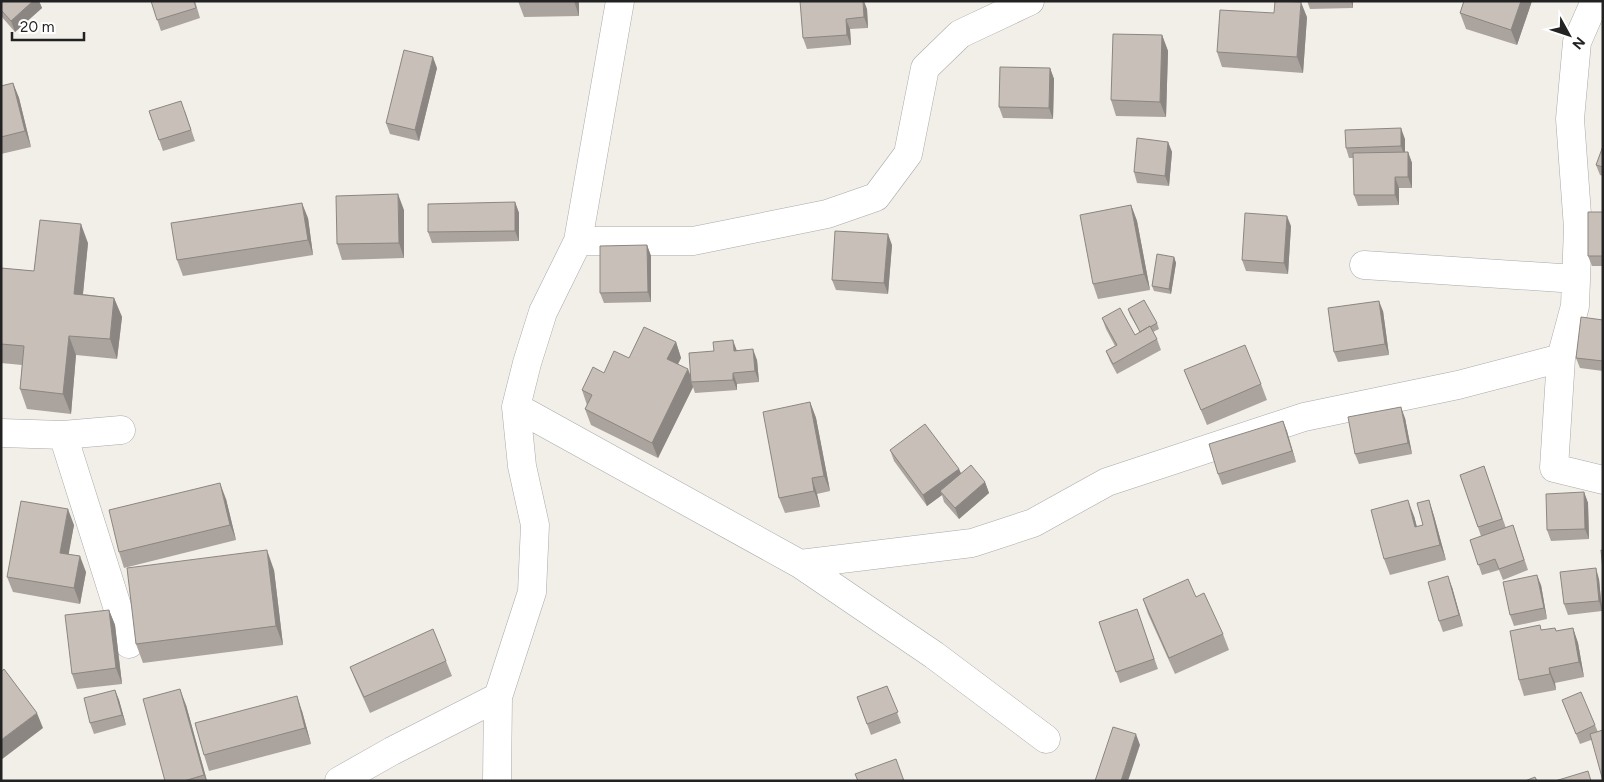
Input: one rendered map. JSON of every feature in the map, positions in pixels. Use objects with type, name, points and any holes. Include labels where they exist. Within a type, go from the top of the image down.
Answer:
[{"type":"street","points":[[497,781],[498,697],[532,592],[535,525],[522,466],[516,407],[543,312],[578,241],[620,1]]},
{"type":"street","points":[[578,241],[693,241],[827,214],[876,197],[908,154],[925,68],[960,34],[1030,1]]},
{"type":"street","points":[[1595,1],[1577,42],[1570,120],[1578,228],[1575,306],[1561,358],[1554,468],[1603,480]]},
{"type":"street","points":[[1364,265],[1576,279]]},
{"type":"street","points":[[800,564],[972,543],[1033,523],[1107,482],[1304,417],[1458,385],[1561,358]]},
{"type":"street","points":[[516,407],[800,564],[934,655],[1046,739]]},
{"type":"street","points":[[1,433],[63,435],[121,430]]},
{"type":"street","points":[[63,435],[129,644]]},
{"type":"street","points":[[339,781],[392,751],[498,697]]},
{"type":"building","points":[[1,1],[33,1],[11,21],[1,10]]},
{"type":"building","points":[[151,1],[194,1],[196,8],[157,20]]},
{"type":"building","points":[[800,1],[863,1],[864,17],[846,19],[847,35],[803,38]]},
{"type":"building","points":[[1275,1],[1301,2],[1297,57],[1217,52],[1220,10],[1274,13]]},
{"type":"building","points":[[1464,1],[1521,1],[1511,30],[1460,13]]},
{"type":"building","points":[[1113,34],[1162,35],[1160,102],[1111,100]]},
{"type":"building","points":[[404,50],[433,57],[415,130],[386,123]]},
{"type":"building","points":[[1000,67],[1050,68],[1049,108],[999,107]]},
{"type":"building","points":[[13,83],[25,131],[1,137],[1,86]]},
{"type":"building","points":[[181,101],[191,130],[159,140],[149,111]]},
{"type":"building","points":[[1401,128],[1401,146],[1346,148],[1345,130]]},
{"type":"building","points":[[1137,138],[1168,142],[1165,176],[1134,172]]},
{"type":"building","points":[[1603,146],[1603,167],[1596,165]]},
{"type":"building","points":[[1408,152],[1408,177],[1395,177],[1395,195],[1354,195],[1353,153]]},
{"type":"building","points":[[398,194],[399,243],[337,244],[336,196]]},
{"type":"building","points":[[515,202],[515,231],[428,232],[428,204]]},
{"type":"building","points":[[302,203],[308,240],[177,260],[171,223]]},
{"type":"building","points":[[1131,205],[1144,274],[1093,284],[1080,215]]},
{"type":"building","points":[[1588,212],[1603,212],[1603,256],[1588,256]]},
{"type":"building","points":[[1245,213],[1287,216],[1284,263],[1242,260]]},
{"type":"building","points":[[40,220],[81,224],[74,294],[114,298],[110,339],[69,336],[63,394],[20,389],[24,346],[1,344],[1,268],[34,271]]},
{"type":"building","points":[[835,231],[888,234],[884,283],[832,280]]},
{"type":"building","points":[[647,245],[648,292],[600,293],[600,246]]},
{"type":"building","points":[[1157,254],[1174,257],[1169,289],[1152,286]]},
{"type":"building","points":[[1144,300],[1157,323],[1140,332],[1128,309]]},
{"type":"building","points":[[1379,301],[1385,344],[1334,352],[1328,308]]},
{"type":"building","points":[[1120,308],[1135,335],[1150,326],[1157,339],[1113,364],[1106,351],[1117,345],[1102,318]]},
{"type":"building","points":[[1581,317],[1603,320],[1603,361],[1576,358]]},
{"type":"building","points":[[644,327],[676,342],[667,359],[688,369],[652,443],[585,409],[592,395],[582,390],[593,367],[604,373],[614,351],[629,358]]},
{"type":"building","points":[[733,340],[734,351],[753,349],[755,371],[733,373],[733,380],[691,382],[689,353],[714,351],[713,342]]},
{"type":"building","points":[[1245,345],[1261,384],[1201,410],[1184,370]]},
{"type":"building","points":[[810,402],[824,476],[812,478],[814,491],[779,498],[763,412]]},
{"type":"building","points":[[1401,407],[1408,443],[1355,454],[1348,417]]},
{"type":"building","points":[[1283,421],[1292,451],[1218,474],[1209,444]]},
{"type":"building","points":[[925,424],[959,469],[923,495],[890,450]]},
{"type":"building","points":[[971,465],[985,482],[955,508],[940,491]]},
{"type":"building","points":[[1484,466],[1502,519],[1478,527],[1460,475]]},
{"type":"building","points":[[220,483],[230,525],[119,552],[109,510]]},
{"type":"building","points":[[1584,492],[1585,529],[1547,530],[1546,494]]},
{"type":"building","points":[[1408,500],[1415,527],[1423,525],[1417,503],[1429,500],[1440,545],[1384,559],[1371,510]]},
{"type":"building","points":[[21,501],[68,509],[60,553],[80,556],[74,588],[7,577]]},
{"type":"building","points":[[1513,525],[1524,560],[1499,569],[1495,559],[1478,565],[1470,540]]},
{"type":"building","points":[[267,550],[276,626],[136,644],[127,568]]},
{"type":"building","points":[[1601,550],[1603,550],[1603,570]]},
{"type":"building","points":[[1596,568],[1599,601],[1564,604],[1560,572]]},
{"type":"building","points":[[1537,575],[1544,608],[1510,615],[1503,582]]},
{"type":"building","points":[[1448,576],[1459,615],[1439,621],[1428,582]]},
{"type":"building","points":[[1188,579],[1196,597],[1204,593],[1223,634],[1169,658],[1143,599]]},
{"type":"building","points":[[1137,609],[1154,659],[1116,672],[1099,622]]},
{"type":"building","points":[[109,610],[116,668],[72,674],[65,615]]},
{"type":"building","points":[[1540,625],[1541,630],[1555,628],[1556,631],[1573,628],[1579,662],[1549,668],[1550,674],[1519,680],[1510,631]]},
{"type":"building","points":[[433,629],[446,661],[364,697],[350,667]]},
{"type":"building","points":[[4,669],[37,713],[1,740],[1,672]]},
{"type":"building","points":[[887,686],[898,712],[867,724],[857,697]]},
{"type":"building","points":[[180,689],[204,775],[184,781],[165,781],[143,699]]},
{"type":"building","points":[[115,690],[122,715],[90,723],[84,698]]},
{"type":"building","points":[[1581,692],[1595,725],[1576,734],[1562,700]]},
{"type":"building","points":[[297,696],[305,728],[204,755],[195,723]]},
{"type":"building","points":[[1113,727],[1136,734],[1121,781],[1095,781]]},
{"type":"building","points":[[1603,730],[1603,781],[1590,734]]},
{"type":"building","points":[[896,759],[904,781],[858,781],[855,774]]},
{"type":"building","points":[[1588,771],[1591,781],[1555,781]]},
{"type":"building","points":[[1535,777],[1537,781],[1525,781]]}]
